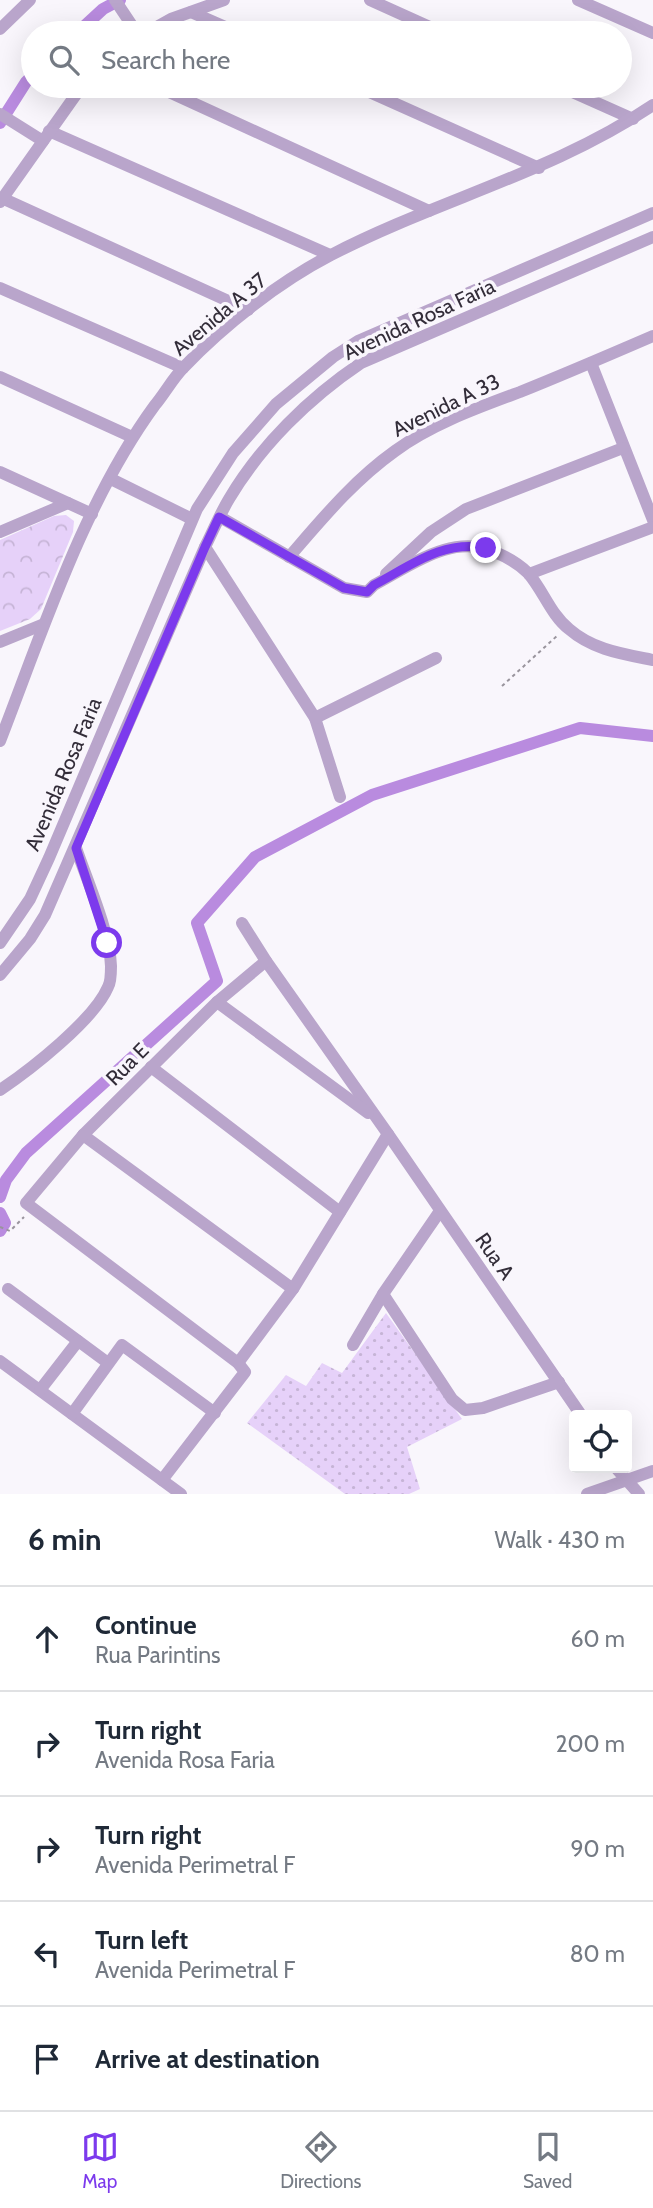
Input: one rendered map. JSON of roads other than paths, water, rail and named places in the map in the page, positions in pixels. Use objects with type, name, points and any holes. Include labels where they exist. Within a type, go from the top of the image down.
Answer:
[{"type":"street","points":[[0,29],[30,0]]},
{"type":"street","points":[[167,21],[224,0]]},
{"type":"street","points":[[370,0],[416,21]]},
{"type":"street","points":[[578,0],[626,21]]},
{"type":"street","points":[[118,4],[129,21]]},
{"type":"street","points":[[191,12],[212,21]]},
{"type":"street","points":[[632,24],[653,33]]},
{"type":"street","points":[[73,98],[2,201],[248,310]]},
{"type":"street","points":[[182,98],[429,211]]},
{"type":"street","points":[[383,98],[539,168]]},
{"type":"street","points":[[586,98],[633,119]]},
{"type":"street","name":"Avenida A 37","points":[[0,739],[44,624],[92,514],[132,437],[183,368],[248,310],[330,255],[429,211],[539,168],[633,119],[653,105]]},
{"type":"street","points":[[6,118],[330,255]]},
{"type":"street","name":"Avenida Rosa Faria","points":[[0,943],[30,899],[180,543],[214,479],[249,433],[276,404],[333,357],[358,341],[653,213]]},
{"type":"street","name":"Avenida Rosa Faria","points":[[0,975],[30,939],[45,915],[219,517],[246,474],[291,421],[340,377],[361,363],[653,237]]},
{"type":"street","points":[[0,288],[183,368]]},
{"type":"street","name":"Avenida A 33","points":[[289,557],[360,478],[396,450],[460,415],[653,336]]},
{"type":"street","points":[[591,363],[653,520]]},
{"type":"street","points":[[0,377],[132,437]]},
{"type":"street","points":[[219,517],[344,588],[367,592],[431,532],[466,509],[623,448]]},
{"type":"street","points":[[0,472],[92,514]]},
{"type":"street","points":[[111,479],[192,519]]},
{"type":"street","points":[[0,532],[68,503]]},
{"type":"street","points":[[529,574],[653,527]]},
{"type":"street","points":[[180,543],[203,550],[315,718],[340,797]]},
{"type":"street","points":[[374,585],[438,551],[453,546],[486,548],[514,561],[529,574],[566,628],[579,637],[613,653],[653,660]]},
{"type":"street","points":[[0,642],[44,624]]},
{"type":"street","points":[[315,718],[436,658]]},
{"type":"street","points":[[89,760],[110,769]]},
{"type":"street","points":[[0,1090],[65,1037],[97,1006],[109,986],[111,967],[107,943],[76,848]]},
{"type":"street","name":"Rua A","points":[[242,923],[578,1410]]},
{"type":"street","name":"Rua E","points":[[238,1363],[29,1206],[83,1135],[217,1002],[266,961]]},
{"type":"street","name":"Rua A","points":[[217,1002],[377,1119]]},
{"type":"street","points":[[151,1067],[340,1212]]},
{"type":"street","points":[[162,1480],[246,1372],[238,1363],[293,1289],[388,1134]]},
{"type":"street","points":[[83,1135],[293,1289]]},
{"type":"street","points":[[353,1345],[383,1294],[440,1211]]},
{"type":"street","points":[[8,1289],[108,1363]]},
{"type":"street","points":[[383,1294],[452,1399],[465,1410],[475,1410],[559,1382]]},
{"type":"street","points":[[40,1390],[78,1340]]},
{"type":"street","points":[[72,1414],[122,1345],[215,1413]]},
{"type":"street","points":[[0,1361],[181,1494]]},
{"type":"street","points":[[587,1494],[653,1471]]},
{"type":"street","points":[[620,1473],[639,1494]]},
{"type":"waterway","points":[[90,21],[103,9],[120,0]]},
{"type":"waterway","points":[[0,123],[21,90]]},
{"type":"waterway","points":[[0,1197],[6,1180],[26,1153],[217,981],[197,923],[255,857],[372,795],[580,728],[653,736]]},
{"type":"waterway","points":[[0,1213],[5,1223],[0,1231]]}]
